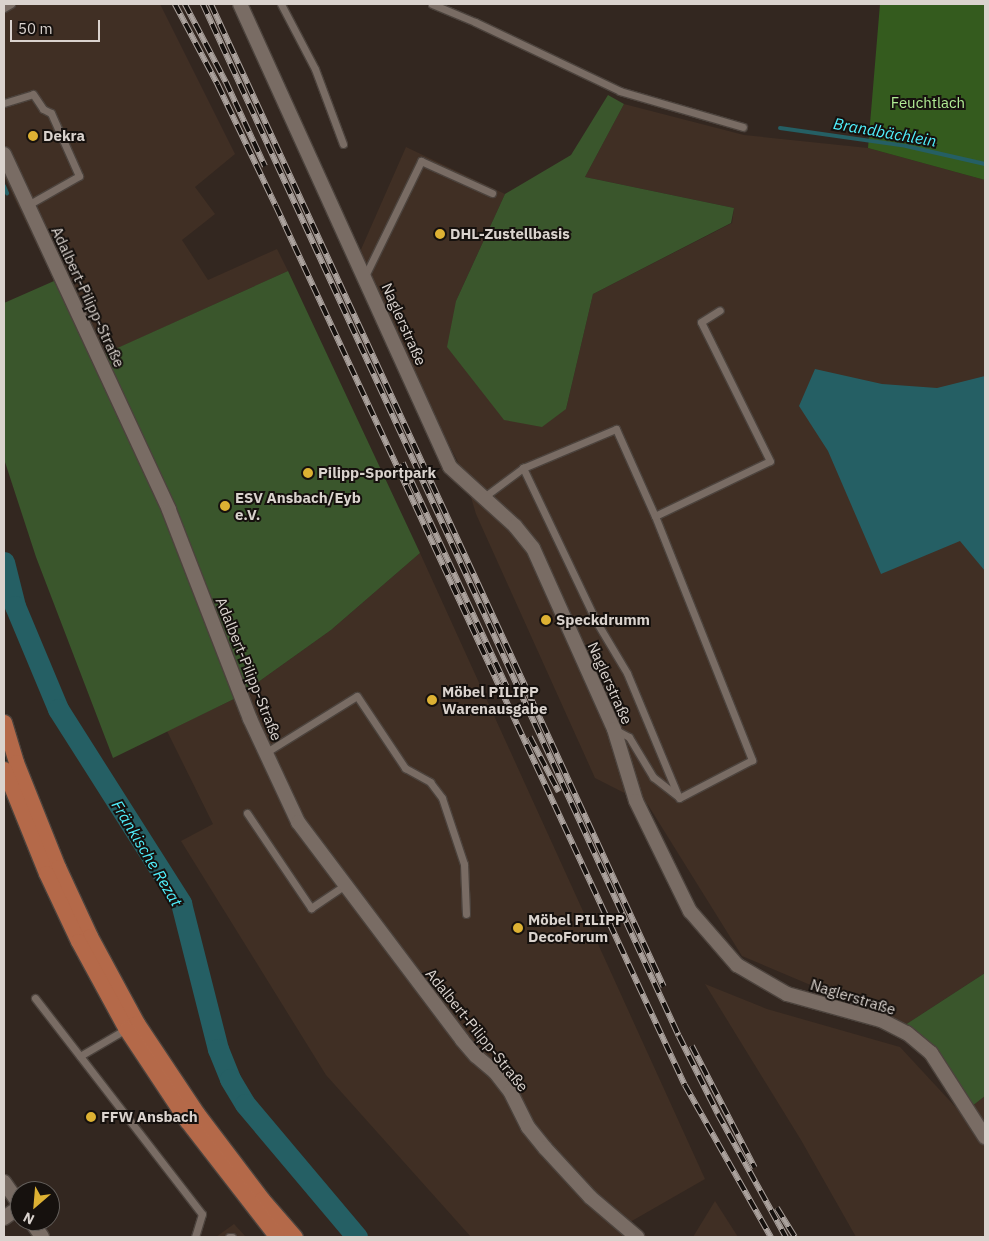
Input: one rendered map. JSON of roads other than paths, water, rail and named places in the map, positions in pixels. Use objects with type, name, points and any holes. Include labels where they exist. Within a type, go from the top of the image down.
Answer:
[{"type":"main road","points":[[4,722],[16,762],[58,867],[132,1026],[196,1113],[295,1237]]},
{"type":"main road","points":[[4,769],[46,873],[78,942],[132,1026],[187,1121],[277,1237]]},
{"type":"street","name":"Naglerstraße","points":[[240,4],[450,467],[515,526],[533,548],[614,729],[636,801],[690,912],[737,965],[787,994],[881,1020],[907,1033],[931,1053],[985,1137]]},
{"type":"street","name":"Adalbert-Pilipp-Straße","points":[[4,154],[169,510],[250,719],[298,822],[344,886],[462,1040],[476,1056],[495,1072],[510,1091],[528,1127],[545,1148],[590,1196],[637,1237]]},
{"type":"lane","points":[[4,8],[11,4]]},
{"type":"lane","points":[[281,4],[315,69],[343,144]]},
{"type":"lane","points":[[432,4],[475,22],[620,91],[744,127]]},
{"type":"lane","points":[[4,103],[33,94],[43,110],[51,113],[79,176],[28,205]]},
{"type":"lane","points":[[365,276],[421,161],[492,193]]},
{"type":"lane","points":[[656,516],[770,461],[701,322],[720,310]]},
{"type":"lane","points":[[484,498],[523,468],[616,429],[656,516],[752,760],[680,798]]},
{"type":"lane","points":[[523,468],[596,621],[627,673],[680,798]]},
{"type":"lane","points":[[265,753],[357,696],[405,768],[430,782],[442,798],[464,864],[466,914]]},
{"type":"lane","points":[[614,729],[629,737],[654,777],[680,798]]},
{"type":"lane","points":[[247,813],[311,908],[344,886]]},
{"type":"lane","points":[[35,998],[202,1214],[195,1237]]},
{"type":"lane","points":[[80,1056],[132,1026]]},
{"type":"water","points":[[815,369],[882,384],[937,388],[985,376],[985,571],[960,541],[881,574],[828,451],[799,406]]},
{"type":"waterway","name":"Brandbächlein","points":[[780,128],[906,146],[985,164]]},
{"type":"waterway","points":[[4,186],[7,193]]},
{"type":"waterway","name":"Fränkische Rezat","points":[[4,562],[15,606],[58,709],[181,903],[218,1049],[230,1079],[245,1104],[357,1237]]},
{"type":"railway","points":[[175,4],[218,85],[276,206],[685,1085],[771,1237]]},
{"type":"railway","points":[[185,4],[226,82],[265,166]]},
{"type":"railway","points":[[203,4],[679,1036],[718,1114],[786,1237]]},
{"type":"railway","points":[[211,4],[664,987]]},
{"type":"railway","points":[[403,463],[507,687]]},
{"type":"railway","points":[[530,737],[559,792]]},
{"type":"railway","points":[[692,1046],[755,1168]]},
{"type":"railway","points":[[777,1208],[795,1237]]},
{"type":"place","name":"Dekra","points":[[33,136]]},
{"type":"place","name":"DHL-Zustellbasis","points":[[440,234]]},
{"type":"place","name":"Pilipp-Sportpark","points":[[308,473]]},
{"type":"place","name":"ESV Ansbach/Eyb e.V.","points":[[225,506]]},
{"type":"place","name":"Speckdrumm","points":[[546,620]]},
{"type":"place","name":"Möbel PILIPP Warenausgabe","points":[[432,700]]},
{"type":"place","name":"Möbel PILIPP DecoForum","points":[[518,928]]},
{"type":"place","name":"FFW Ansbach","points":[[91,1117]]},
{"type":"park label","name":"Feuchtlach","points":[[928,103]]}]
